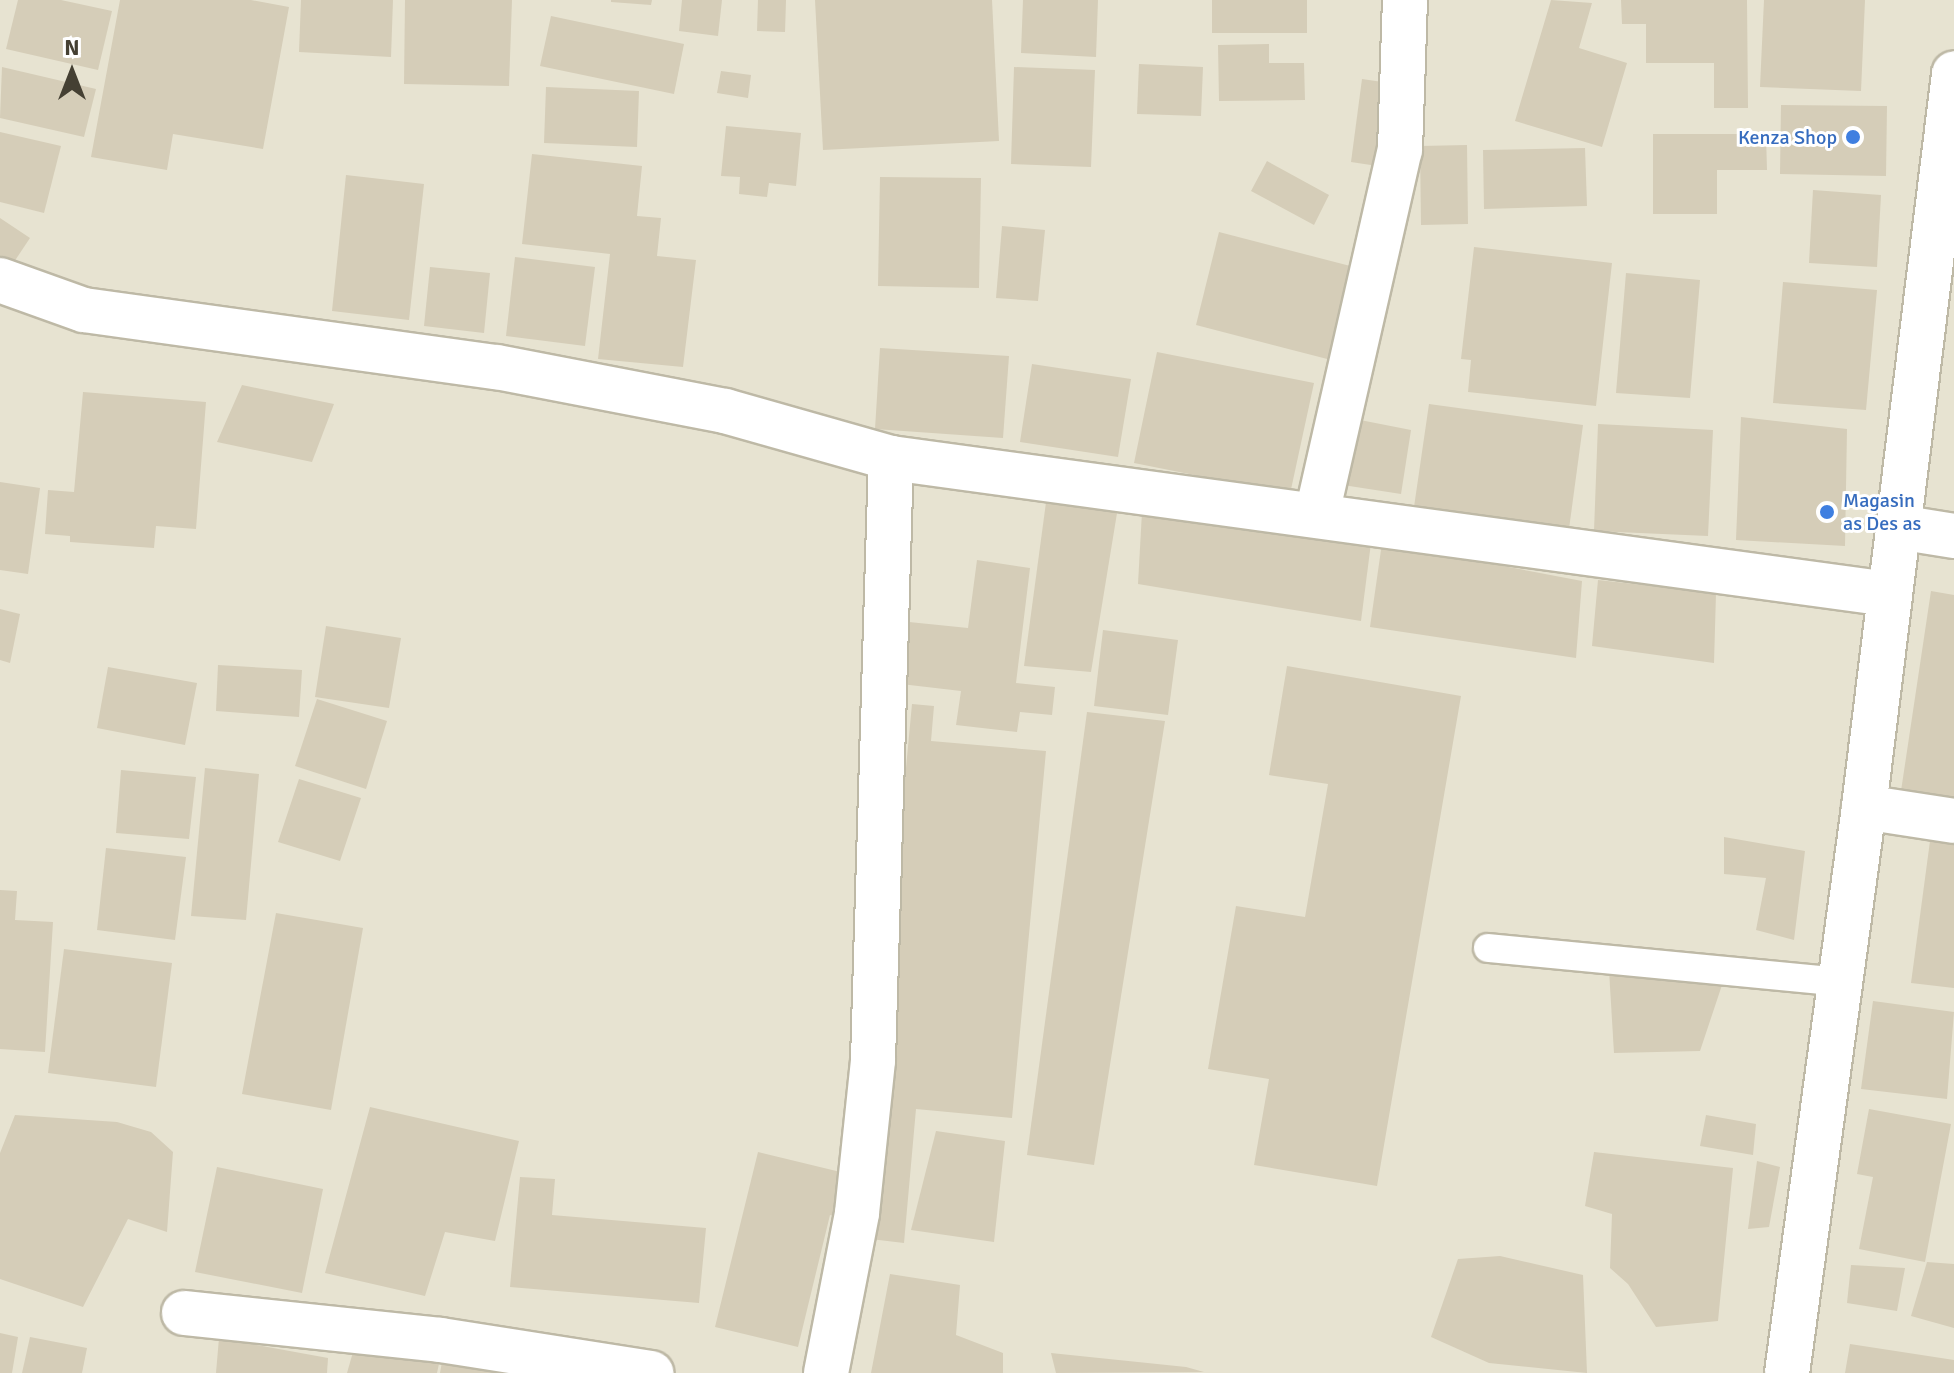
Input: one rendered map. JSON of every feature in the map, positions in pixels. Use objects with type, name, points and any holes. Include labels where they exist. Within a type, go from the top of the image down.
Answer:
[{"type":"street","points":[[1317,514],[1400,150],[1405,0]]},
{"type":"street","points":[[1787,1373],[1864,807],[1954,74]]},
{"type":"street","points":[[0,280],[84,310],[497,367],[725,411],[891,458],[1888,594]]},
{"type":"street","points":[[826,1373],[857,1213],[873,1060],[891,458]]},
{"type":"street","points":[[1898,527],[1954,536]]},
{"type":"street","points":[[1864,807],[1954,821]]},
{"type":"street","points":[[184,1313],[440,1340],[651,1373]]},
{"type":"lane","points":[[1488,948],[1839,982]]},
{"type":"shaded area","points":[[0,0],[1954,0],[1954,1373],[0,1373]]},
{"type":"building","points":[[18,0],[61,0],[112,11],[98,70],[6,49]]},
{"type":"building","points":[[120,0],[251,0],[289,7],[263,149],[173,134],[167,170],[91,157]]},
{"type":"building","points":[[301,0],[393,0],[391,57],[299,52]]},
{"type":"building","points":[[405,0],[512,0],[509,86],[404,84]]},
{"type":"building","points":[[611,0],[652,0],[651,5]]},
{"type":"building","points":[[682,0],[722,0],[718,36],[679,31]]},
{"type":"building","points":[[758,0],[786,0],[785,32],[757,31]]},
{"type":"building","points":[[815,0],[992,0],[999,141],[823,150]]},
{"type":"building","points":[[1023,0],[1098,0],[1096,57],[1021,53]]},
{"type":"building","points":[[1212,0],[1307,0],[1307,33],[1212,33]]},
{"type":"building","points":[[1551,0],[1592,3],[1579,48],[1627,63],[1602,147],[1515,121]]},
{"type":"building","points":[[1621,0],[1747,0],[1748,108],[1714,108],[1714,63],[1646,63],[1646,24],[1622,24]]},
{"type":"building","points":[[1764,0],[1865,0],[1861,91],[1760,87]]},
{"type":"building","points":[[551,16],[684,44],[674,94],[540,66]]},
{"type":"building","points":[[1269,44],[1269,63],[1304,63],[1305,100],[1219,101],[1218,45]]},
{"type":"building","points":[[1139,64],[1203,67],[1201,116],[1137,114]]},
{"type":"building","points":[[2,67],[96,89],[84,137],[0,118]]},
{"type":"building","points":[[1014,67],[1095,70],[1091,167],[1011,164]]},
{"type":"building","points":[[721,71],[751,75],[748,98],[717,93]]},
{"type":"building","points":[[1362,79],[1396,84],[1384,167],[1351,162]]},
{"type":"building","points":[[546,87],[639,91],[637,147],[544,143]]},
{"type":"building","points":[[1781,105],[1887,106],[1886,176],[1780,174]]},
{"type":"building","points":[[726,126],[801,133],[796,186],[769,183],[767,197],[739,194],[740,177],[721,176]]},
{"type":"building","points":[[0,132],[61,146],[44,213],[0,202]]},
{"type":"building","points":[[1653,134],[1766,134],[1767,170],[1717,170],[1717,214],[1653,214]]},
{"type":"building","points":[[1467,145],[1468,224],[1421,225],[1420,146]]},
{"type":"building","points":[[1585,148],[1587,206],[1484,209],[1483,150]]},
{"type":"building","points":[[532,154],[642,166],[637,216],[661,218],[657,256],[696,260],[683,367],[598,359],[610,254],[522,244]]},
{"type":"building","points":[[1267,161],[1329,195],[1314,225],[1251,191]]},
{"type":"building","points":[[346,175],[424,184],[409,320],[332,311]]},
{"type":"building","points":[[880,177],[981,178],[979,288],[878,286]]},
{"type":"building","points":[[1813,190],[1881,195],[1877,267],[1809,263]]},
{"type":"building","points":[[0,218],[30,238],[10,268],[0,262]]},
{"type":"building","points":[[1002,226],[1045,230],[1038,301],[996,298]]},
{"type":"building","points":[[1219,232],[1358,268],[1335,361],[1196,325]]},
{"type":"building","points":[[1474,247],[1612,263],[1596,406],[1468,392],[1471,360],[1461,359]]},
{"type":"building","points":[[515,257],[595,267],[585,346],[506,336]]},
{"type":"building","points":[[430,267],[490,273],[484,333],[424,326]]},
{"type":"building","points":[[1626,273],[1700,280],[1690,398],[1616,393]]},
{"type":"building","points":[[1783,282],[1877,290],[1866,410],[1773,403]]},
{"type":"building","points":[[880,348],[1009,356],[1003,438],[875,429]]},
{"type":"building","points":[[1157,352],[1314,383],[1290,494],[1134,463]]},
{"type":"building","points":[[1032,364],[1131,379],[1118,457],[1020,442]]},
{"type":"building","points":[[242,385],[334,404],[312,462],[217,442]]},
{"type":"building","points":[[83,392],[206,402],[196,529],[156,526],[154,548],[70,542],[70,536],[45,534],[48,490],[74,492]]},
{"type":"building","points":[[1429,404],[1583,425],[1569,529],[1414,507]]},
{"type":"building","points":[[1741,417],[1847,429],[1845,546],[1736,540]]},
{"type":"building","points":[[1355,419],[1411,430],[1401,494],[1343,485]]},
{"type":"building","points":[[1598,424],[1713,430],[1708,536],[1594,531]]},
{"type":"building","points":[[0,482],[40,488],[28,574],[0,570]]},
{"type":"building","points":[[1047,495],[1118,507],[1091,672],[1024,666]]},
{"type":"building","points":[[1142,512],[1371,543],[1361,621],[1138,584]]},
{"type":"building","points":[[1382,543],[1582,581],[1576,658],[1370,627]]},
{"type":"building","points":[[977,560],[1030,568],[1016,683],[1055,687],[1052,715],[1020,712],[1017,732],[956,725],[961,691],[901,684],[909,622],[968,628]]},
{"type":"building","points":[[1598,580],[1716,593],[1714,663],[1592,646]]},
{"type":"building","points":[[1931,591],[1954,595],[1954,819],[1898,811]]},
{"type":"building","points":[[0,609],[20,614],[10,663],[0,660]]},
{"type":"building","points":[[326,626],[401,638],[389,708],[315,697]]},
{"type":"building","points":[[1103,630],[1178,640],[1168,715],[1094,706]]},
{"type":"building","points":[[218,665],[302,670],[299,717],[216,711]]},
{"type":"building","points":[[1287,666],[1461,696],[1377,1186],[1254,1165],[1269,1079],[1208,1069],[1236,906],[1305,917],[1328,784],[1269,775]]},
{"type":"building","points":[[108,667],[197,683],[185,745],[97,728]]},
{"type":"building","points":[[317,699],[387,721],[366,789],[295,766]]},
{"type":"building","points":[[912,704],[934,706],[931,741],[1046,751],[1012,1118],[916,1109],[904,1243],[862,1238]]},
{"type":"building","points":[[1087,712],[1165,721],[1094,1165],[1027,1155]]},
{"type":"building","points":[[205,768],[259,774],[246,920],[191,916]]},
{"type":"building","points":[[121,770],[196,777],[189,839],[116,833]]},
{"type":"building","points":[[299,779],[361,798],[340,861],[278,842]]},
{"type":"building","points":[[1724,837],[1805,851],[1794,940],[1756,930],[1766,878],[1724,874]]},
{"type":"building","points":[[1930,841],[1954,844],[1954,988],[1911,983]]},
{"type":"building","points":[[106,848],[186,857],[175,940],[97,930]]},
{"type":"building","points":[[0,890],[17,891],[15,920],[53,922],[45,1052],[0,1049]]},
{"type":"building","points":[[276,913],[363,928],[331,1110],[242,1094]]},
{"type":"building","points":[[64,949],[172,963],[156,1087],[48,1073]]},
{"type":"building","points":[[1609,970],[1724,979],[1700,1051],[1614,1053]]},
{"type":"building","points":[[1873,1001],[1954,1012],[1947,1099],[1861,1089]]},
{"type":"building","points":[[370,1107],[519,1141],[495,1241],[445,1232],[425,1296],[325,1273]]},
{"type":"building","points":[[1869,1109],[1951,1124],[1925,1262],[1859,1249],[1873,1177],[1857,1174]]},
{"type":"building","points":[[15,1115],[117,1122],[151,1132],[173,1152],[167,1232],[128,1219],[83,1307],[0,1279],[0,1153]]},
{"type":"building","points":[[1706,1115],[1756,1124],[1753,1155],[1700,1146]]},
{"type":"building","points":[[936,1131],[1005,1141],[994,1242],[911,1230]]},
{"type":"building","points":[[758,1152],[857,1176],[846,1219],[830,1215],[798,1347],[715,1327]]},
{"type":"building","points":[[1594,1152],[1733,1168],[1718,1321],[1656,1327],[1628,1284],[1610,1268],[1612,1214],[1585,1206]]},
{"type":"building","points":[[1757,1161],[1780,1167],[1769,1227],[1748,1229]]},
{"type":"building","points":[[217,1167],[323,1189],[302,1293],[195,1272]]},
{"type":"building","points":[[520,1177],[555,1179],[552,1215],[706,1228],[699,1303],[510,1287]]},
{"type":"building","points":[[1500,1256],[1583,1275],[1587,1373],[1489,1363],[1431,1337],[1458,1259]]},
{"type":"building","points":[[1927,1262],[1954,1264],[1954,1328],[1911,1316]]},
{"type":"building","points":[[1851,1265],[1905,1268],[1897,1311],[1847,1303]]},
{"type":"building","points":[[890,1274],[960,1285],[956,1335],[1003,1353],[1003,1373],[871,1373]]},
{"type":"building","points":[[0,1333],[18,1337],[12,1373],[0,1373]]},
{"type":"building","points":[[30,1337],[87,1348],[82,1373],[22,1373]]},
{"type":"building","points":[[219,1338],[328,1358],[327,1373],[216,1373]]},
{"type":"building","points":[[357,1338],[440,1359],[437,1373],[347,1373]]},
{"type":"building","points":[[1850,1344],[1954,1360],[1954,1373],[1845,1373]]},
{"type":"building","points":[[1051,1353],[1186,1367],[1204,1372],[1056,1373]]},
{"type":"building","points":[[442,1362],[505,1371],[505,1373],[440,1373]]},
{"type":"place","name":"Kenza Shop","points":[[1853,137]]},
{"type":"place","name":"Magasin as Des as","points":[[1827,512]]}]
